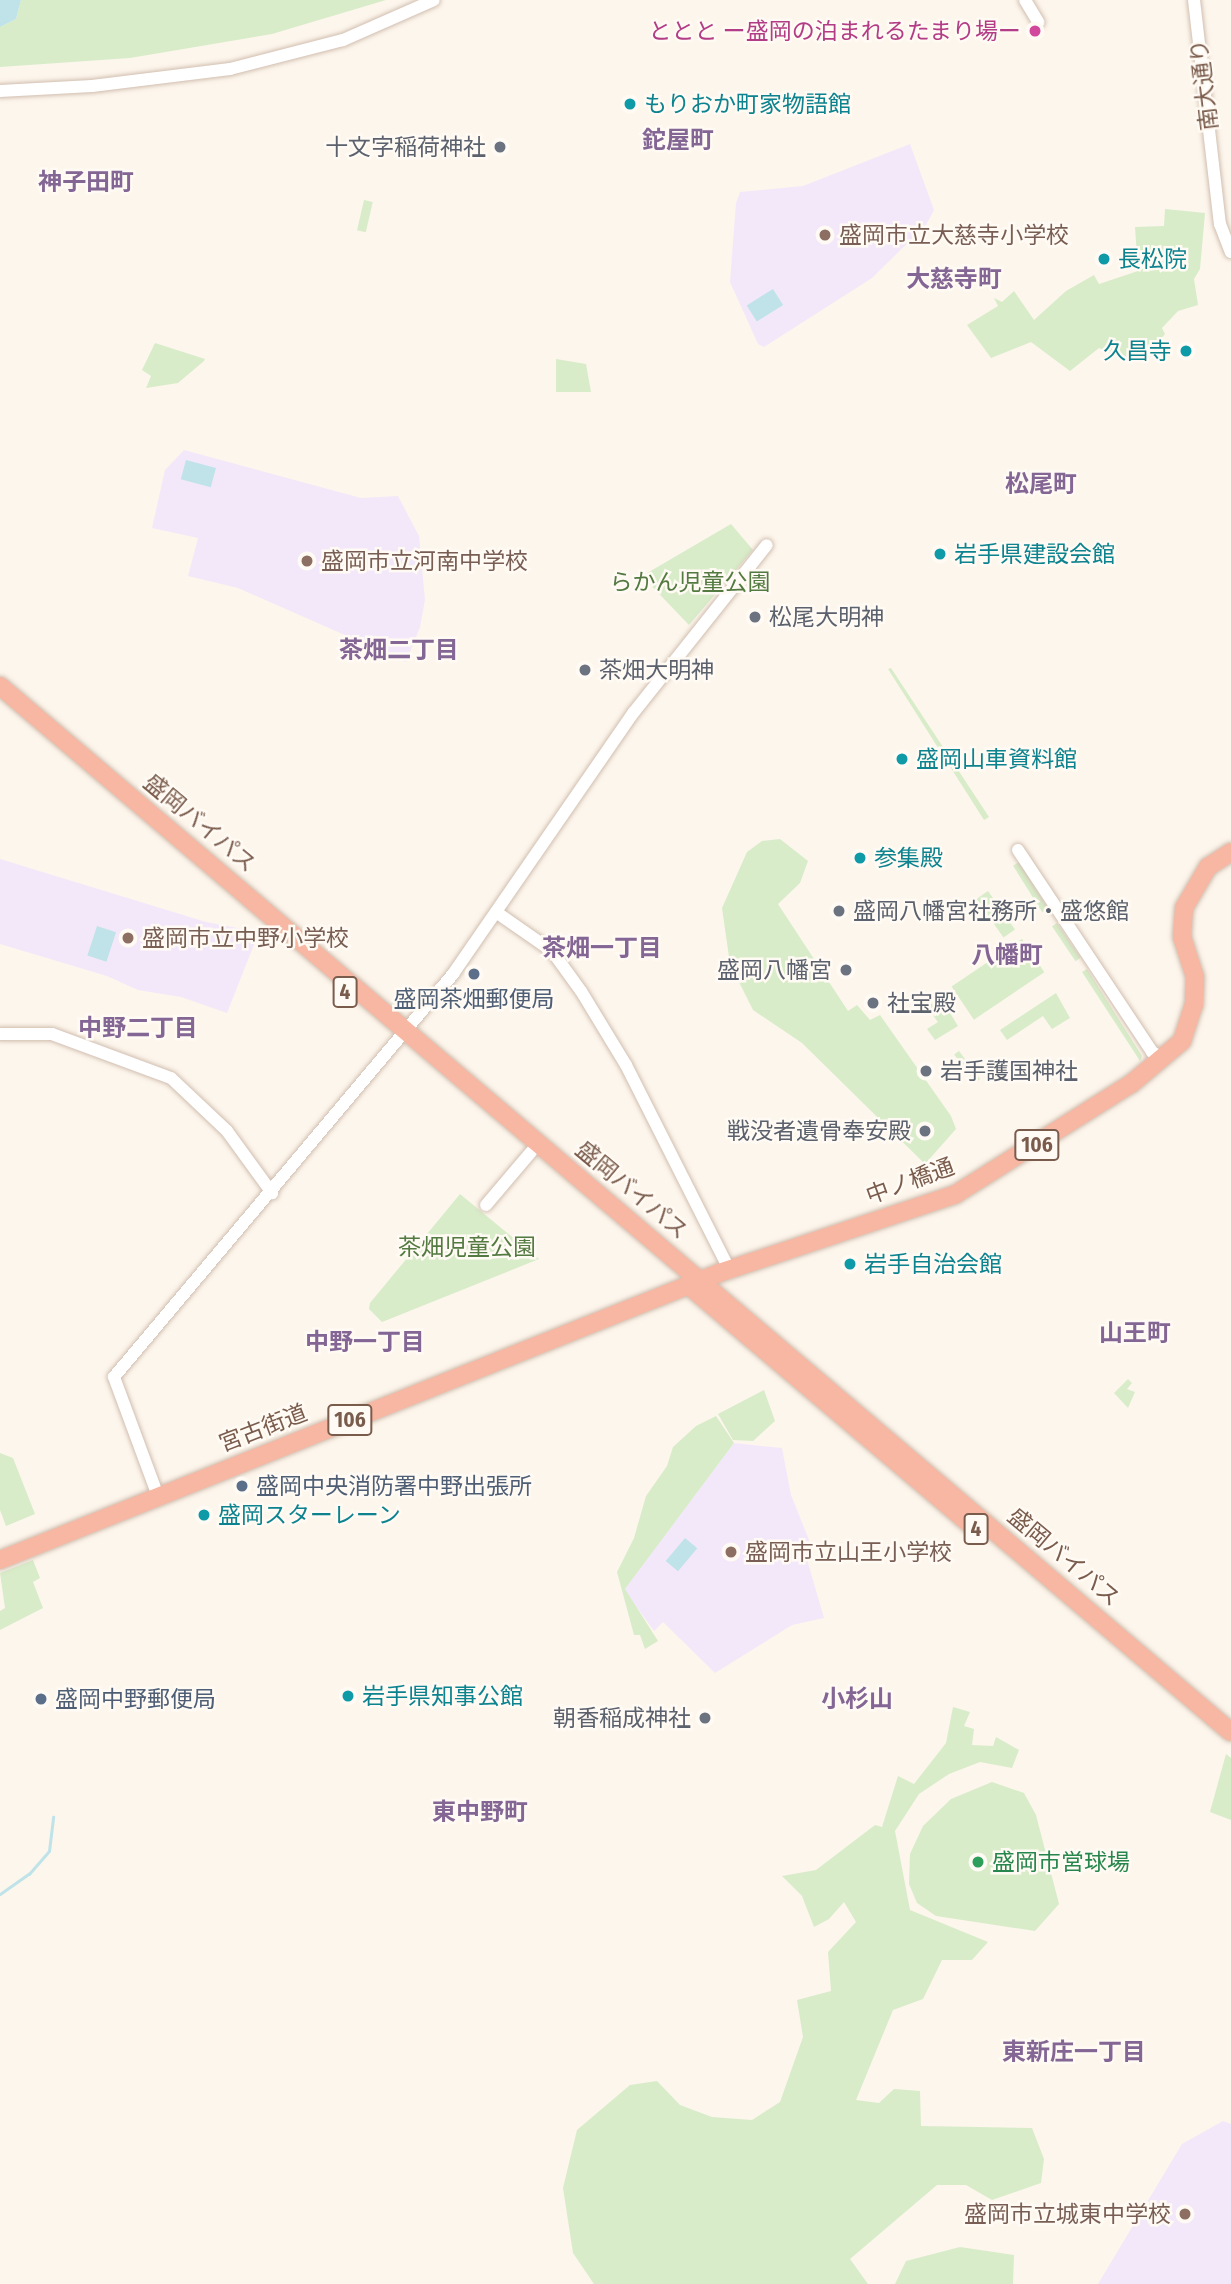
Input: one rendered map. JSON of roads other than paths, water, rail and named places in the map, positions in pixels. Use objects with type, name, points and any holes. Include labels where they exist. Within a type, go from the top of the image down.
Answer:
[{"type":"highway","name":"盛岡バイパス","points":[[0,686],[402,1034],[1231,1743]]},
{"type":"highway","name":"盛岡バイパス","points":[[0,701],[402,1034],[531,1152],[695,1283],[1231,1732]]},
{"type":"highway","name":"中ノ橋通","points":[[695,1283],[729,1269],[956,1194],[1164,1059],[1182,1041],[1194,1005],[1195,977],[1182,937],[1184,908],[1208,867],[1231,852]]},
{"type":"highway","name":"宮古街道","points":[[0,1560],[695,1283]]},
{"type":"street","points":[[0,91],[92,86],[230,69],[343,40],[434,0]]},
{"type":"street","points":[[1026,0],[1038,22]]},
{"type":"street","name":"南大通り","points":[[1194,0],[1219,219],[1231,252]]},
{"type":"street","points":[[158,1496],[114,1377],[272,1193],[402,1034],[496,912],[634,712],[767,545]]},
{"type":"street","points":[[1018,850],[1152,1052],[1164,1059]]},
{"type":"street","points":[[496,912],[552,951],[581,991],[626,1065],[729,1269]]},
{"type":"street","points":[[0,1034],[52,1034],[171,1078],[227,1131],[272,1193]]},
{"type":"street","points":[[486,1205],[531,1152]]},
{"type":"water","points":[[0,0],[21,0],[16,19],[0,27]]},
{"type":"water","points":[[773,289],[783,305],[757,322],[747,305]]},
{"type":"water","points":[[186,460],[216,468],[211,487],[181,479]]},
{"type":"water","points":[[97,926],[116,932],[106,962],[87,955]]},
{"type":"water","points":[[685,1538],[697,1548],[678,1571],[666,1561]]},
{"type":"waterway","points":[[0,1894],[29,1874],[49,1851],[53,1817]]},
{"type":"place","name":"ととと ー盛岡の泊まれるたまり場ー","points":[[1035,31]]},
{"type":"place","name":"もりおか町家物語館","points":[[630,104]]},
{"type":"place","name":"十文字稲荷神社","points":[[500,147]]},
{"type":"place","name":"盛岡市立大慈寺小学校","points":[[825,235]]},
{"type":"place","name":"長松院","points":[[1104,259]]},
{"type":"place","name":"久昌寺","points":[[1186,351]]},
{"type":"place","name":"岩手県建設会館","points":[[940,554]]},
{"type":"place","name":"盛岡市立河南中学校","points":[[307,561]]},
{"type":"place","name":"松尾大明神","points":[[755,617]]},
{"type":"place","name":"茶畑大明神","points":[[585,670]]},
{"type":"place","name":"盛岡山車資料館","points":[[902,759]]},
{"type":"place","name":"参集殿","points":[[860,858]]},
{"type":"place","name":"盛岡八幡宮社務所・盛悠館","points":[[839,911]]},
{"type":"place","name":"盛岡市立中野小学校","points":[[128,938]]},
{"type":"place","name":"盛岡八幡宮","points":[[846,970]]},
{"type":"place","name":"盛岡茶畑郵便局","points":[[474,974]]},
{"type":"place","name":"社宝殿","points":[[873,1003]]},
{"type":"place","name":"岩手護国神社","points":[[926,1071]]},
{"type":"place","name":"戦没者遺骨奉安殿","points":[[925,1131]]},
{"type":"place","name":"岩手自治会館","points":[[850,1264]]},
{"type":"place","name":"盛岡中央消防署中野出張所","points":[[242,1486]]},
{"type":"place","name":"盛岡スターレーン","points":[[204,1515]]},
{"type":"place","name":"盛岡市立山王小学校","points":[[731,1552]]},
{"type":"place","name":"岩手県知事公館","points":[[348,1696]]},
{"type":"place","name":"盛岡中野郵便局","points":[[41,1699]]},
{"type":"place","name":"朝香稲成神社","points":[[705,1718]]},
{"type":"place","name":"盛岡市営球場","points":[[978,1862]]},
{"type":"place","name":"盛岡市立城東中学校","points":[[1185,2214]]},
{"type":"district","name":"鉈屋町","points":[[678,141]]},
{"type":"district","name":"神子田町","points":[[86,183]]},
{"type":"district","name":"大慈寺町","points":[[954,280]]},
{"type":"district","name":"松尾町","points":[[1041,485]]},
{"type":"district","name":"茶畑二丁目","points":[[399,651]]},
{"type":"district","name":"茶畑一丁目","points":[[602,949]]},
{"type":"district","name":"八幡町","points":[[1007,956]]},
{"type":"district","name":"中野二丁目","points":[[138,1029]]},
{"type":"district","name":"山王町","points":[[1135,1334]]},
{"type":"district","name":"中野一丁目","points":[[365,1343]]},
{"type":"district","name":"小杉山","points":[[857,1700]]},
{"type":"district","name":"東中野町","points":[[480,1813]]},
{"type":"district","name":"東新庄一丁目","points":[[1074,2053]]},
{"type":"park label","name":"らかん児童公園","points":[[690,582]]},
{"type":"park label","name":"茶畑児童公園","points":[[467,1247]]}]
